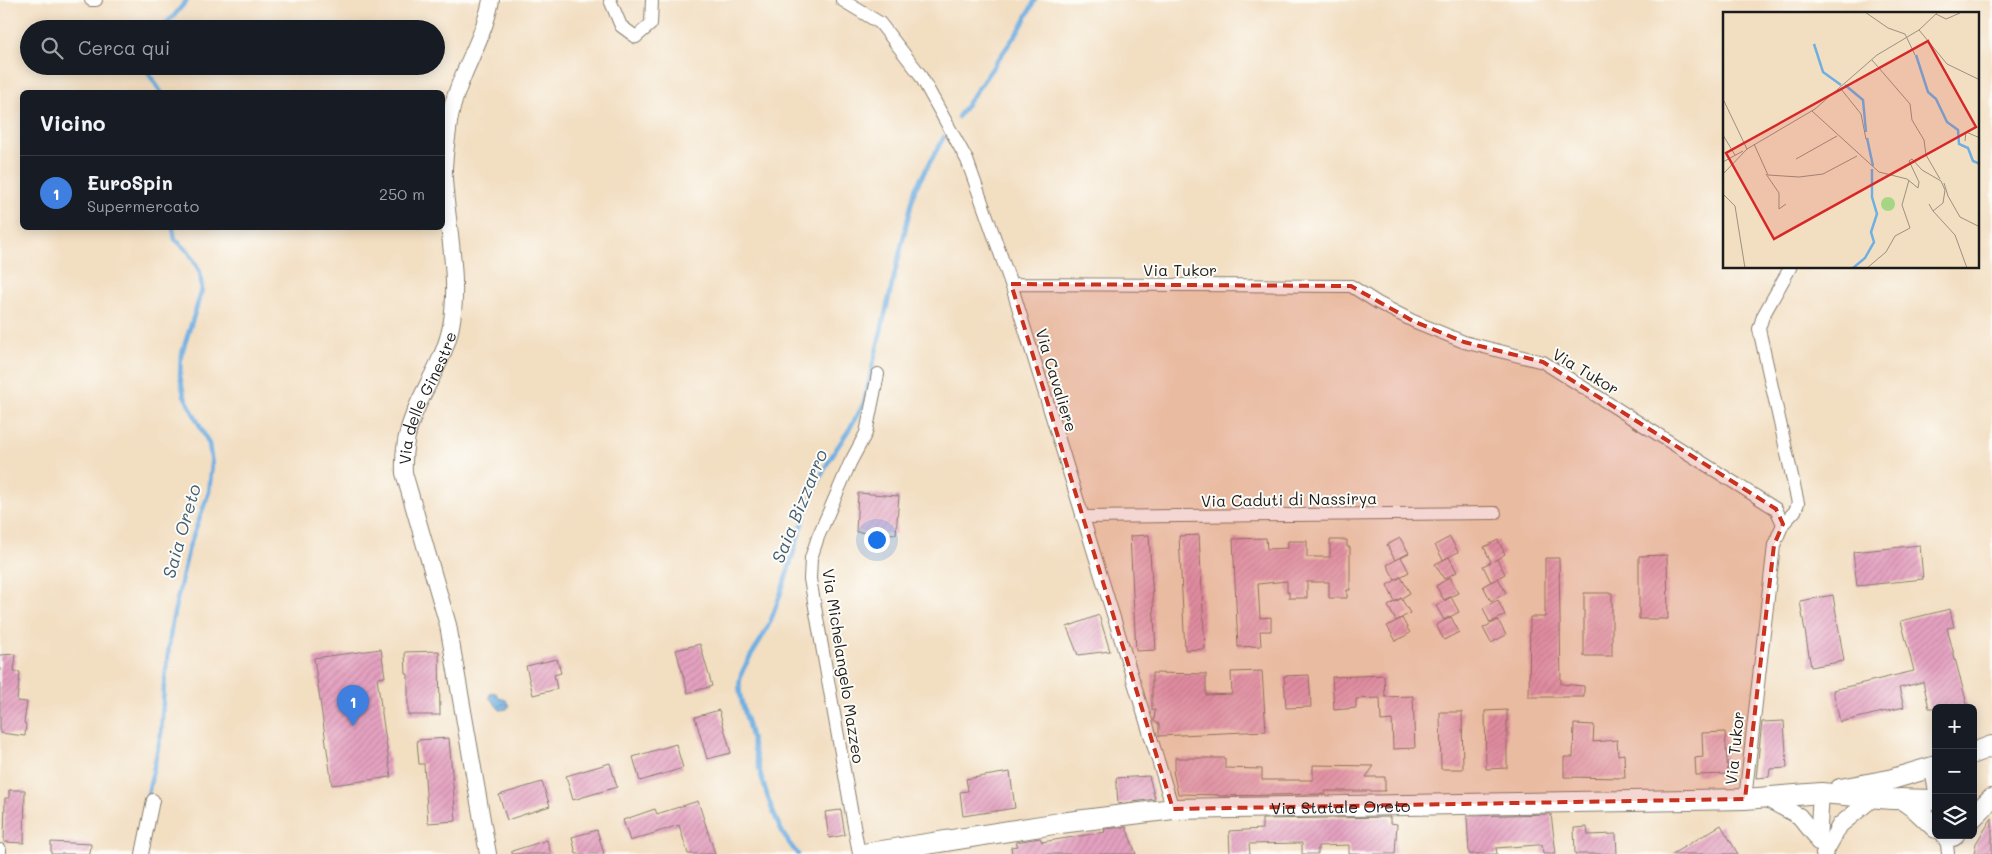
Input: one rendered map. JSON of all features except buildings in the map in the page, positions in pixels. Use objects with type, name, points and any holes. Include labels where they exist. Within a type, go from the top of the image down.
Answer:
[{"type":"main road","points":[[1977,752],[1992,746]]},
{"type":"main road","points":[[1821,793],[1889,780],[1932,768]]},
{"type":"main road","name":"Via Statale Oreto","points":[[863,854],[1060,823],[1173,809],[1754,798],[1821,793]]},
{"type":"main road","points":[[1821,793],[1902,800],[1932,798]]},
{"type":"main road","points":[[1977,810],[1985,799]]},
{"type":"main road","points":[[1902,800],[1917,810],[1932,824]]},
{"type":"street","points":[[91,0],[96,0]]},
{"type":"street","name":"Via delle Ginestre","points":[[445,166],[449,120],[460,81],[481,34],[491,0]]},
{"type":"street","points":[[610,0],[621,26],[636,37],[651,24],[652,0]]},
{"type":"street","name":"Via Cavaliere","points":[[842,0],[880,23],[919,73],[967,160],[1011,284],[1173,809]]},
{"type":"street","name":"Via delle Ginestre","points":[[445,184],[453,244],[453,307],[451,327],[438,365],[413,415],[403,453],[404,473],[448,625],[488,854]]},
{"type":"street","points":[[1783,524],[1795,511],[1798,503],[1759,329],[1763,316],[1789,269]]},
{"type":"street","name":"Via Tukor","points":[[1011,284],[1351,286],[1378,303],[1413,321],[1464,342],[1543,362],[1776,509],[1783,524],[1774,545],[1754,798]]},
{"type":"street","name":"Via Michelangelo Mazzeo","points":[[859,854],[810,578],[812,558],[818,537],[850,463],[866,433],[878,374]]},
{"type":"street","name":"Via Caduti di Nassirya","points":[[1082,517],[1495,513]]},
{"type":"street","points":[[1820,849],[1821,793]]},
{"type":"street","points":[[1754,798],[1799,816],[1820,849]]},
{"type":"street","points":[[1820,849],[1840,825],[1873,798]]},
{"type":"street","points":[[142,854],[153,800]]},
{"type":"highlighted area","points":[[1011,284],[1351,286],[1413,321],[1464,342],[1543,362],[1776,509],[1783,524],[1774,545],[1745,799],[1173,809]]},
{"type":"water","points":[[491,692],[496,693],[499,698],[506,700],[509,706],[507,709],[500,710],[489,697]]},
{"type":"waterway","name":"Saia Oreto","points":[[169,20],[187,0]]},
{"type":"waterway","name":"Saia Bizzarro","points":[[958,117],[1021,27],[1035,0]]},
{"type":"waterway","name":"Saia Oreto","points":[[150,75],[160,90]]},
{"type":"waterway","name":"Saia Bizzarro","points":[[798,854],[780,828],[766,793],[741,700],[739,687],[741,675],[770,622],[816,486],[864,402],[915,189],[944,137]]},
{"type":"waterway","name":"Saia Oreto","points":[[147,799],[161,734],[164,686],[172,622],[189,547],[209,492],[212,464],[209,444],[184,395],[180,376],[181,356],[202,290],[200,272],[189,252],[175,239],[173,230]]},
{"type":"place","name":"EuroSpin","points":[[353,726]]}]
